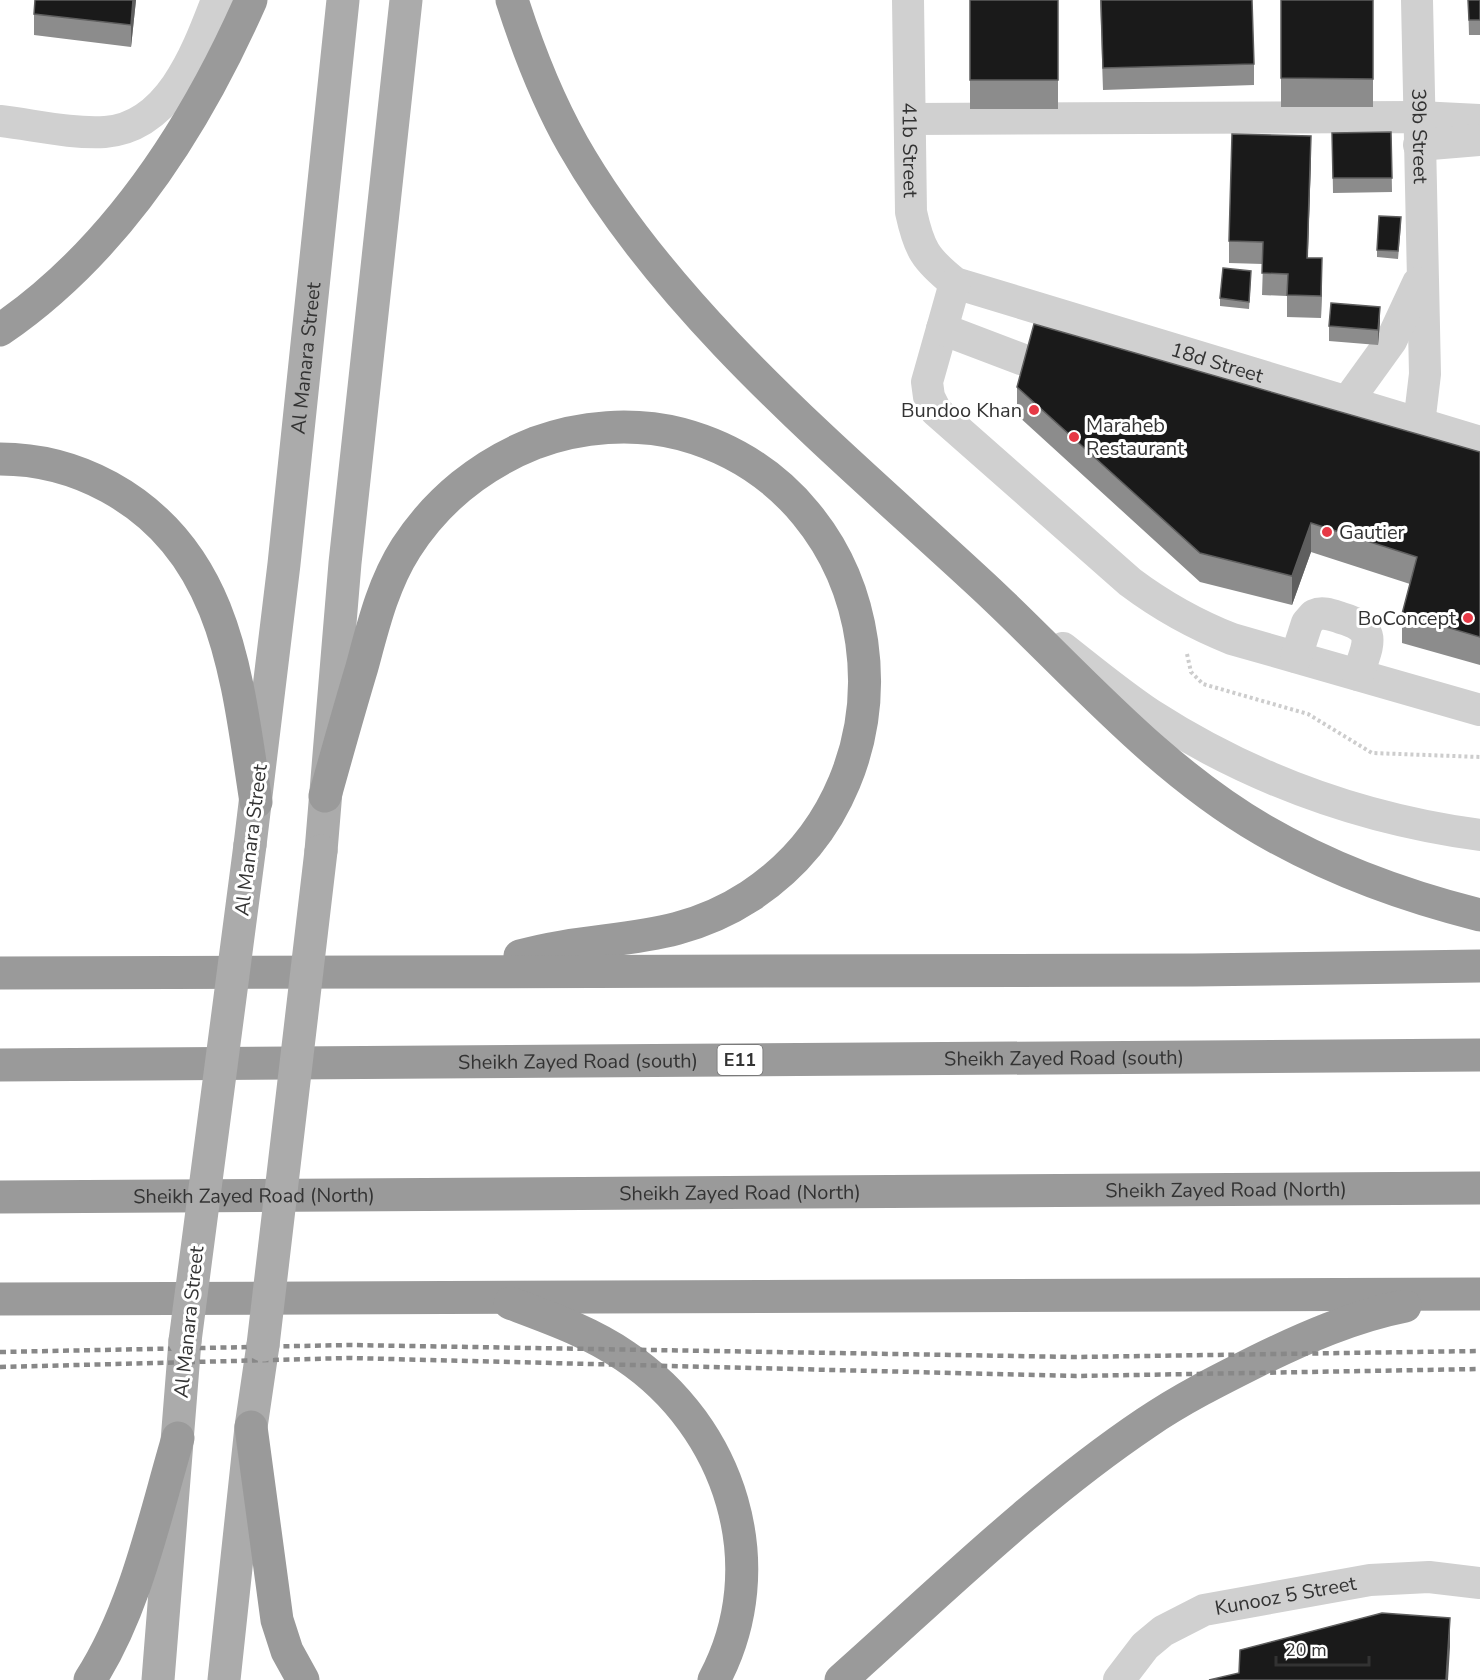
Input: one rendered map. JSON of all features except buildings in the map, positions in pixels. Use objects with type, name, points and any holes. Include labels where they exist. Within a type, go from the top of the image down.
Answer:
[{"type":"highway","points":[[0,330],[58,283],[107,233],[151,180],[202,102],[224,61],[251,0]]},
{"type":"highway","points":[[512,0],[547,94],[573,144],[603,193],[676,288],[827,442],[985,588],[1119,718],[1212,797],[1273,835],[1369,882],[1425,902],[1480,915]]},
{"type":"highway","points":[[325,796],[388,583],[405,549],[427,519],[453,492],[483,469],[516,451],[560,435],[587,429],[625,427],[662,429],[699,439],[734,455],[766,476],[795,501],[820,531],[840,564],[854,600],[863,637],[866,676],[856,750],[843,784],[826,817],[805,847],[779,873],[750,895],[719,914],[685,927],[649,936],[530,953],[471,970]]},
{"type":"highway","points":[[0,459],[56,466],[94,479],[129,499],[161,524],[182,550],[201,578],[228,640],[236,672],[256,802]]},
{"type":"highway","points":[[0,953],[88,973]]},
{"type":"highway","points":[[0,974],[471,970],[1194,970],[1480,966]]},
{"type":"highway","name":"Sheikh Zayed Road (south)","points":[[0,1065],[1480,1055]]},
{"type":"highway","name":"Sheikh Zayed Road (North)","points":[[0,1197],[1480,1188]]},
{"type":"highway","points":[[0,1299],[1473,1294]]},
{"type":"highway","points":[[841,1680],[1027,1514],[1086,1466],[1148,1422],[1222,1378],[1280,1350],[1350,1321],[1399,1307],[1473,1294]]},
{"type":"highway","points":[[491,1296],[568,1325],[626,1356],[658,1382],[686,1411],[711,1447],[730,1487],[741,1530],[743,1574],[738,1617],[725,1659],[714,1680]]},
{"type":"highway","points":[[251,1428],[277,1620],[287,1651],[303,1680]]},
{"type":"highway","points":[[90,1680],[113,1638],[128,1602],[178,1438]]},
{"type":"main road","name":"Al Manara Street","points":[[158,1680],[185,1341],[256,802],[343,0]]},
{"type":"main road","points":[[224,1680],[251,1428],[263,1345],[321,851],[345,563],[406,0]]},
{"type":"street","points":[[0,121],[91,132],[124,128],[140,121],[164,102],[174,88],[192,57],[218,0]]},
{"type":"street","points":[[526,0],[548,77],[573,144]]},
{"type":"street","name":"41b Street","points":[[908,0],[911,212],[917,240],[932,265],[955,283]]},
{"type":"street","name":"39b Street","points":[[1417,0],[1425,374],[1419,424]]},
{"type":"street","points":[[911,119],[1419,131],[1480,140]]},
{"type":"street","points":[[1419,131],[1480,120]]},
{"type":"street","name":"39b Street","points":[[1347,402],[1392,341],[1422,273]]},
{"type":"street","points":[[955,283],[927,382],[929,397],[936,411],[1130,582],[1161,605],[1195,624],[1232,639],[1480,710]]},
{"type":"street","name":"18d Street","points":[[955,283],[1480,442]]},
{"type":"street","points":[[939,339],[1018,368]]},
{"type":"street","points":[[985,588],[1148,713],[1215,753],[1285,785],[1357,810],[1432,828],[1480,835]]},
{"type":"street","points":[[1296,657],[1310,618],[1325,613],[1357,622],[1366,629],[1368,640],[1358,675]]},
{"type":"street","name":"Kunooz 5 Street","points":[[1119,1680],[1145,1646],[1163,1631],[1204,1610],[1371,1580],[1429,1577],[1480,1583]]},
{"type":"path","points":[[1195,624],[1187,655],[1191,672],[1203,684],[1308,714],[1372,753],[1480,756]]},
{"type":"railway","points":[[0,1352],[350,1345],[1076,1357],[1480,1351]]},
{"type":"railway","points":[[0,1367],[349,1358],[1076,1376],[1480,1369]]},
{"type":"place","name":"Bundoo Khan","points":[[1034,410]]},
{"type":"place","name":"Maraheb Restaurant","points":[[1074,437]]},
{"type":"place","name":"Gautier","points":[[1327,532]]},
{"type":"place","name":"BoConcept","points":[[1468,618]]}]
